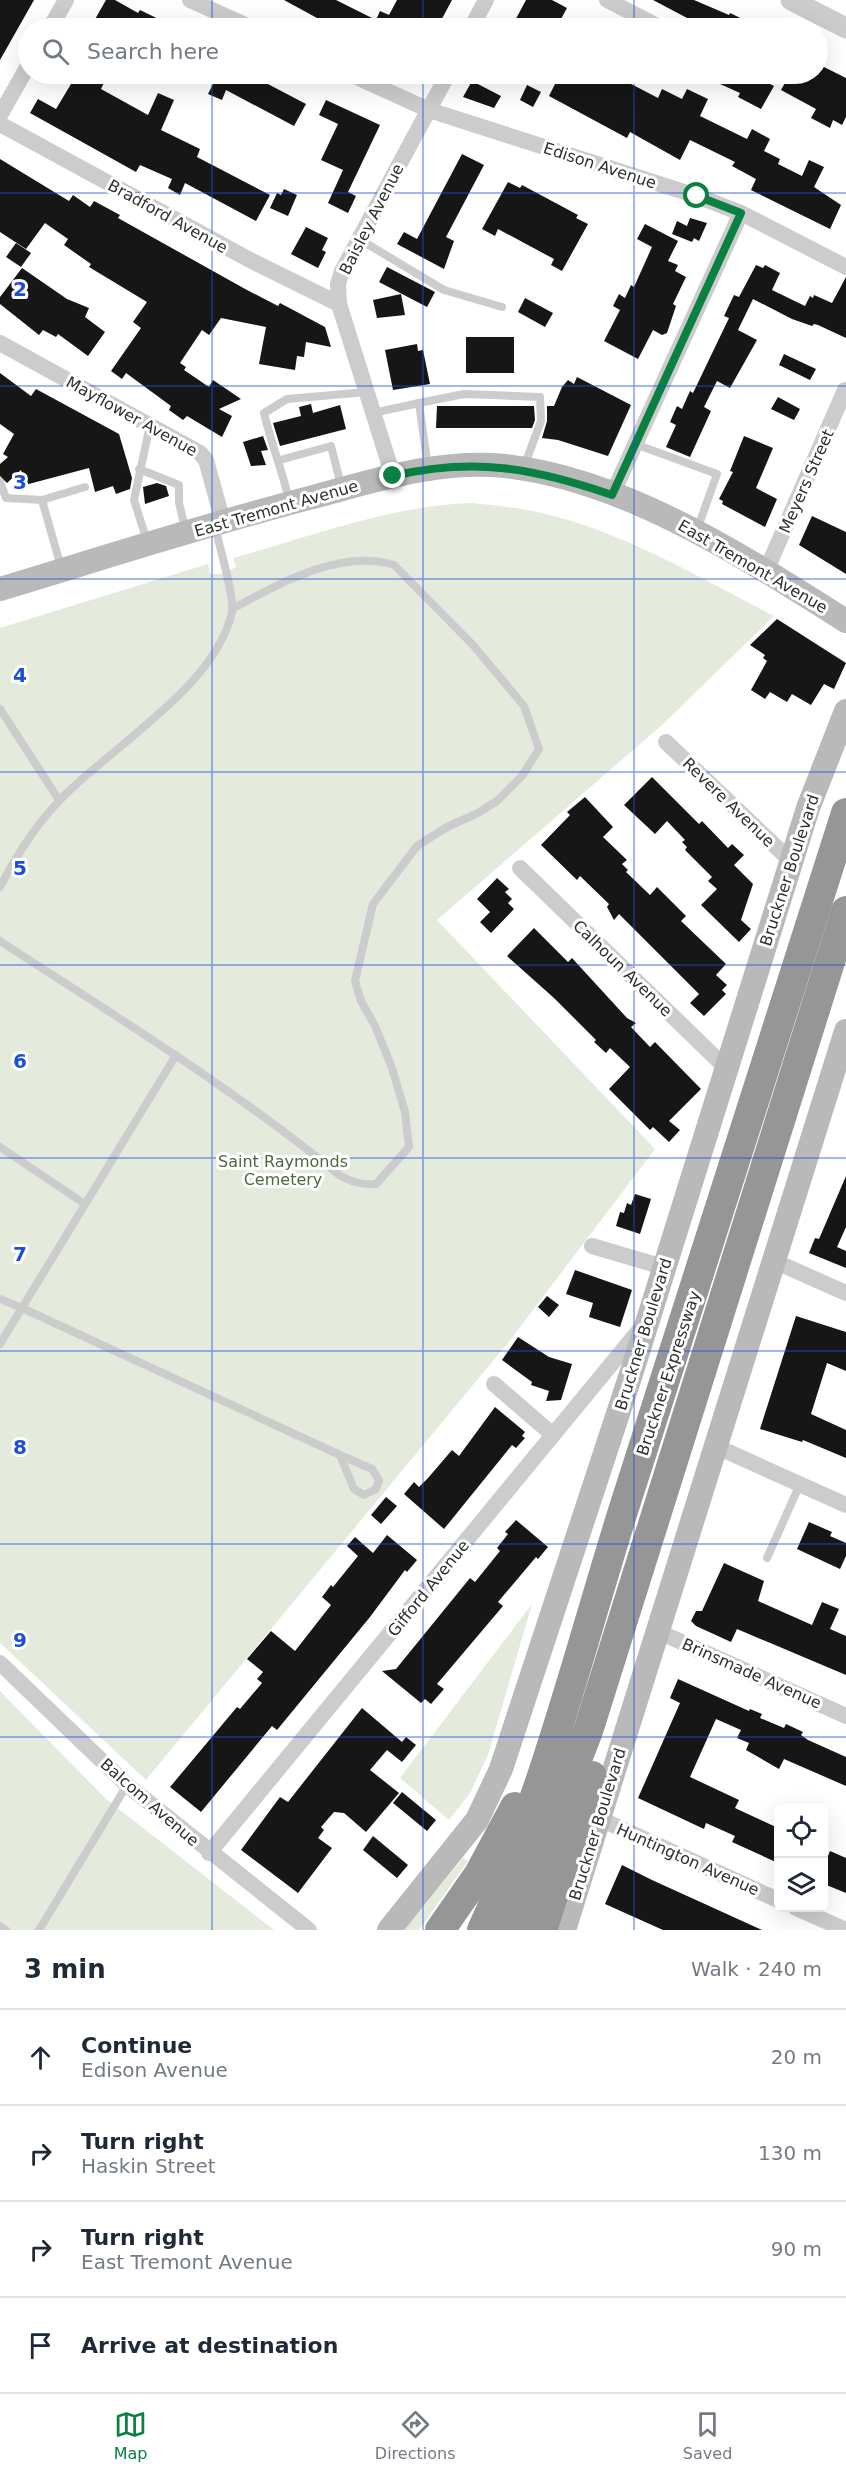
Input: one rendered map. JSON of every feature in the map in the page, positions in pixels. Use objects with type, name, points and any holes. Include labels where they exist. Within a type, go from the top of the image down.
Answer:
[{"type":"highway","name":"Bruckner Expressway","points":[[482,1930],[536,1799],[623,1511],[846,813]]},
{"type":"highway","name":"Bruckner Expressway","points":[[511,1930],[575,1767],[846,911]]},
{"type":"highway","points":[[440,1930],[479,1874],[524,1786],[554,1710],[623,1511]]},
{"type":"highway","points":[[542,1930],[595,1765],[633,1588]]},
{"type":"main road","name":"East Tremont Avenue","points":[[0,589],[218,523],[342,489],[428,468],[473,465],[523,469],[612,495],[696,531],[846,621]]},
{"type":"main road","name":"Bruckner Boulevard","points":[[389,1930],[463,1840],[490,1796],[510,1744],[808,808],[846,711]]},
{"type":"main road","name":"Bruckner Boulevard","points":[[564,1930],[774,1261],[839,1077],[846,1031]]},
{"type":"street","points":[[56,18],[66,0]]},
{"type":"street","points":[[190,0],[230,18]]},
{"type":"street","points":[[476,18],[486,0]]},
{"type":"street","points":[[607,0],[642,18]]},
{"type":"street","points":[[791,0],[826,18]]},
{"type":"street","points":[[828,19],[846,28]]},
{"type":"street","points":[[0,116],[18,84]]},
{"type":"street","name":"Edison Avenue","points":[[372,84],[429,110],[697,196],[741,213],[846,267]]},
{"type":"street","name":"Baisley Avenue","points":[[393,476],[339,304],[340,278],[358,238],[443,84]]},
{"type":"street","name":"Bradford Avenue","points":[[0,124],[250,260],[339,304]]},
{"type":"street","points":[[612,495],[741,213]]},
{"type":"street","name":"Mayflower Avenue","points":[[0,343],[203,456],[218,523]]},
{"type":"street","name":"Meyers Street","points":[[766,571],[845,390]]},
{"type":"street","name":"Revere Avenue","points":[[666,742],[792,862]]},
{"type":"street","name":"Calhoun Avenue","points":[[520,868],[726,1068]]},
{"type":"street","points":[[592,1246],[663,1267]]},
{"type":"street","points":[[774,1261],[846,1293]]},
{"type":"street","name":"Gifford Avenue","points":[[209,1853],[646,1322]]},
{"type":"street","points":[[494,1384],[553,1435]]},
{"type":"street","points":[[715,1446],[846,1505]]},
{"type":"street","name":"Brinsmade Avenue","points":[[657,1630],[846,1716]]},
{"type":"street","name":"Balcom Avenue","points":[[0,1663],[127,1785],[209,1853],[309,1930]]},
{"type":"street","name":"Huntington Avenue","points":[[598,1818],[774,1898]]},
{"type":"street","points":[[805,1912],[846,1930]]},
{"type":"lane","points":[[358,238],[444,290],[502,307]]},
{"type":"lane","points":[[290,503],[280,460],[271,443],[264,413],[287,399],[367,392]]},
{"type":"lane","points":[[373,412],[464,394],[540,397],[541,421],[523,469]]},
{"type":"lane","points":[[419,404],[428,468]]},
{"type":"lane","points":[[148,544],[134,500],[150,425]]},
{"type":"lane","points":[[635,444],[717,474],[696,531]]},
{"type":"lane","points":[[280,460],[331,446],[342,489]]},
{"type":"lane","points":[[140,469],[178,485],[179,503],[187,533]]},
{"type":"lane","points":[[0,482],[6,498],[42,500],[85,487]]},
{"type":"lane","points":[[42,500],[62,570]]},
{"type":"lane","points":[[0,887],[28,839],[59,800],[169,703],[206,666],[222,642],[232,609],[218,523]]},
{"type":"lane","points":[[0,941],[176,1056],[260,1115],[339,1175],[364,1185],[376,1184],[409,1147],[405,1113],[392,1068],[375,1026],[361,1001],[355,981],[374,904],[417,846],[496,801],[522,776],[539,749],[524,706],[473,645],[394,565],[378,560],[356,560],[324,566],[232,609]]},
{"type":"lane","points":[[0,709],[59,800]]},
{"type":"lane","points":[[0,1344],[176,1056]]},
{"type":"lane","points":[[0,1147],[86,1204]]},
{"type":"lane","points":[[0,1299],[372,1469],[379,1480],[376,1489],[364,1495],[354,1489],[340,1455]]},
{"type":"lane","points":[[767,1558],[800,1484]]},
{"type":"lane","points":[[39,1930],[127,1785]]},
{"type":"lane","points":[[0,1926],[6,1930]]},
{"type":"green space","name":"Saint Raymonds Cemetery","points":[[472,503],[537,512],[613,536],[668,561],[774,616],[662,725],[437,920],[655,1149],[511,1339],[146,1780],[0,1643],[0,628],[208,564],[210,573],[224,573],[236,566],[233,558],[351,523],[412,509]]},
{"type":"green space","points":[[532,1604],[488,1755],[470,1793],[449,1820],[400,1778]]},
{"type":"green space","points":[[0,1691],[106,1799],[274,1930],[0,1930]]},
{"type":"green space","points":[[463,1858],[468,1861],[419,1930],[404,1930]]},
{"type":"building","points":[[0,0],[34,0],[24,18],[18,18],[18,28],[0,60]]},
{"type":"building","points":[[106,0],[115,0],[138,13],[140,10],[156,18],[96,18]]},
{"type":"building","points":[[284,0],[336,0],[372,18],[317,18]]},
{"type":"building","points":[[397,0],[452,0],[442,18],[377,18],[380,11],[389,15]]},
{"type":"building","points":[[526,0],[552,0],[567,8],[562,18],[516,18]]},
{"type":"building","points":[[653,0],[694,0],[740,18],[687,18]]},
{"type":"building","points":[[828,69],[846,78],[846,117],[842,125],[833,120],[830,128],[811,118],[816,109],[781,90],[784,84],[828,84]]},
{"type":"building","points":[[71,84],[103,84],[101,89],[148,115],[158,93],[174,100],[161,130],[200,149],[197,157],[270,195],[256,221],[185,183],[180,195],[168,188],[172,179],[140,165],[136,172],[30,113],[38,99],[56,109]]},
{"type":"building","points":[[213,84],[268,84],[306,104],[294,126],[226,90],[222,100],[208,94]]},
{"type":"building","points":[[470,84],[478,84],[501,96],[494,108],[463,97]]},
{"type":"building","points":[[555,84],[631,84],[658,98],[662,89],[682,99],[687,89],[708,99],[700,116],[747,139],[752,129],[770,139],[764,151],[780,159],[778,164],[802,176],[809,160],[824,167],[814,187],[841,205],[830,229],[751,190],[756,179],[732,166],[735,162],[690,140],[680,160],[630,132],[627,138],[549,96]]},
{"type":"building","points":[[720,84],[770,84],[774,86],[761,109],[738,97],[740,93]]},
{"type":"building","points":[[527,85],[541,92],[533,107],[520,100]]},
{"type":"building","points":[[326,100],[380,125],[348,192],[356,196],[348,213],[328,203],[343,170],[321,160],[338,124],[319,115]]},
{"type":"building","points":[[462,154],[484,165],[446,237],[454,241],[444,269],[397,244],[404,232],[417,239]]},
{"type":"building","points":[[0,159],[69,201],[73,195],[90,207],[94,201],[120,215],[118,218],[247,290],[278,306],[280,303],[325,327],[331,347],[306,342],[304,357],[297,356],[295,370],[259,364],[266,327],[221,318],[209,335],[202,330],[180,363],[186,367],[184,370],[209,387],[213,380],[241,399],[219,409],[232,416],[222,437],[187,416],[183,420],[169,410],[171,406],[126,373],[122,379],[111,371],[141,328],[133,322],[147,302],[89,267],[91,264],[64,245],[68,239],[45,223],[26,249],[0,232]]},
{"type":"building","points":[[508,182],[520,188],[522,185],[578,215],[576,218],[588,224],[562,271],[551,265],[554,259],[498,229],[495,236],[482,229]]},
{"type":"building","points":[[284,189],[297,195],[288,216],[270,208],[277,193],[281,195]]},
{"type":"building","points":[[690,218],[707,223],[699,241],[694,238],[692,242],[672,234],[677,221],[687,226]]},
{"type":"building","points":[[645,224],[678,241],[668,261],[678,265],[675,271],[686,277],[673,304],[676,306],[667,333],[662,335],[653,330],[638,359],[604,341],[620,310],[613,306],[619,294],[625,298],[631,285],[634,287],[652,247],[637,239]]},
{"type":"building","points":[[306,227],[328,238],[322,250],[326,252],[318,268],[291,254]]},
{"type":"building","points":[[16,243],[31,253],[21,267],[6,257]]},
{"type":"building","points":[[756,265],[763,268],[765,265],[780,273],[772,290],[805,306],[810,296],[813,298],[814,295],[832,303],[846,277],[846,338],[818,325],[812,326],[792,319],[753,299],[738,330],[757,340],[730,388],[717,381],[704,407],[711,411],[690,457],[666,447],[676,425],[670,422],[677,406],[682,409],[690,391],[693,393],[729,318],[724,316],[734,295],[739,297]]},
{"type":"building","points":[[387,267],[435,292],[427,307],[379,282]]},
{"type":"building","points":[[22,268],[67,299],[89,308],[85,317],[105,332],[88,356],[58,334],[56,337],[43,330],[39,335],[0,304],[0,297]]},
{"type":"building","points":[[401,294],[405,315],[377,318],[373,300]]},
{"type":"building","points":[[525,298],[553,313],[545,327],[518,312]]},
{"type":"building","points":[[466,337],[514,337],[514,373],[466,373]]},
{"type":"building","points":[[417,344],[418,351],[423,350],[430,384],[393,390],[385,350]]},
{"type":"building","points":[[784,354],[816,369],[810,380],[779,365]]},
{"type":"building","points":[[0,373],[31,396],[36,389],[119,434],[132,478],[130,489],[116,494],[113,486],[95,492],[89,468],[25,485],[21,470],[7,483],[0,476],[0,464],[8,457],[3,454],[14,434],[0,424]]},
{"type":"building","points":[[577,377],[631,405],[608,456],[558,440],[542,438],[547,421],[547,406],[554,406],[562,387],[568,380],[574,384]]},
{"type":"building","points":[[778,397],[800,409],[794,420],[771,409]]},
{"type":"building","points":[[311,404],[313,413],[340,405],[346,429],[280,446],[273,423],[301,416],[299,407]]},
{"type":"building","points":[[437,406],[534,406],[535,420],[532,428],[436,428]]},
{"type":"building","points":[[263,436],[268,450],[261,451],[266,465],[251,466],[243,442]]},
{"type":"building","points":[[744,436],[773,448],[756,488],[777,499],[765,527],[722,504],[723,501],[719,499],[733,472],[730,471]]},
{"type":"building","points":[[157,483],[166,486],[169,496],[145,504],[143,487]]},
{"type":"building","points":[[812,516],[846,532],[846,574],[799,545]]},
{"type":"building","points":[[777,619],[846,663],[834,689],[824,684],[811,705],[792,694],[787,702],[770,692],[765,699],[751,690],[767,661],[763,658],[765,655],[750,645]]},
{"type":"building","points":[[652,777],[699,824],[702,821],[728,848],[732,844],[744,855],[734,865],[753,884],[741,920],[751,929],[739,942],[701,905],[717,889],[708,881],[712,877],[685,850],[687,847],[682,842],[685,840],[667,821],[655,834],[624,805]]},
{"type":"building","points":[[585,797],[613,827],[603,837],[627,860],[622,864],[628,870],[626,872],[650,895],[657,887],[686,916],[681,921],[726,964],[716,975],[727,985],[722,990],[726,994],[704,1016],[690,1003],[699,994],[619,914],[614,920],[607,907],[609,904],[580,876],[577,880],[541,845],[570,815],[567,812]]},
{"type":"building","points":[[497,878],[509,889],[505,892],[512,899],[508,903],[514,909],[491,933],[480,922],[490,912],[477,899]]},
{"type":"building","points":[[534,928],[568,962],[572,958],[627,1018],[636,1023],[631,1027],[650,1047],[655,1042],[701,1089],[669,1121],[680,1130],[669,1142],[653,1127],[650,1130],[609,1089],[630,1067],[610,1048],[606,1053],[554,998],[507,956]]},
{"type":"building","points":[[846,1176],[846,1227],[837,1247],[846,1251],[846,1268],[809,1253],[815,1238],[819,1239]]},
{"type":"building","points":[[635,1194],[651,1199],[640,1234],[616,1226],[620,1212],[624,1213],[627,1203],[631,1205]]},
{"type":"building","points":[[575,1270],[632,1290],[620,1327],[589,1317],[593,1303],[566,1294]]},
{"type":"building","points":[[547,1296],[559,1305],[549,1317],[538,1307]]},
{"type":"building","points":[[796,1316],[846,1332],[846,1371],[827,1363],[811,1414],[846,1430],[846,1458],[803,1440],[802,1442],[760,1429]]},
{"type":"building","points":[[518,1337],[549,1357],[572,1364],[561,1400],[546,1401],[549,1391],[531,1385],[532,1382],[502,1360]]},
{"type":"building","points":[[495,1407],[525,1432],[522,1436],[525,1438],[516,1448],[512,1445],[444,1529],[404,1494],[414,1482],[419,1487],[452,1450],[459,1456]]},
{"type":"building","points":[[386,1497],[397,1506],[381,1524],[371,1515]]},
{"type":"building","points":[[516,1520],[548,1547],[538,1559],[536,1557],[498,1602],[503,1606],[437,1684],[444,1689],[431,1704],[425,1699],[421,1703],[382,1671],[396,1669],[470,1578],[475,1582],[500,1551],[497,1548],[508,1534],[505,1532]]},
{"type":"building","points":[[809,1522],[832,1532],[830,1536],[846,1543],[846,1556],[840,1569],[797,1549]]},
{"type":"building","points":[[387,1535],[417,1560],[407,1572],[405,1570],[370,1617],[277,1730],[272,1726],[201,1812],[170,1787],[237,1707],[240,1709],[262,1683],[257,1679],[263,1672],[247,1659],[271,1631],[295,1651],[331,1605],[322,1597],[358,1556],[347,1546],[355,1537],[373,1553]]},
{"type":"building","points":[[724,1563],[764,1581],[758,1601],[812,1625],[822,1602],[839,1609],[830,1629],[846,1636],[846,1675],[737,1629],[731,1642],[696,1626],[691,1621],[696,1611],[702,1611]]},
{"type":"building","points":[[678,1679],[749,1711],[750,1709],[762,1714],[760,1718],[784,1728],[786,1724],[803,1732],[801,1735],[808,1740],[846,1757],[846,1786],[784,1759],[779,1769],[746,1750],[749,1743],[737,1738],[741,1730],[716,1719],[690,1777],[739,1800],[735,1808],[774,1826],[774,1861],[732,1842],[735,1836],[706,1823],[704,1829],[638,1798],[680,1703],[670,1698]]},
{"type":"building","points":[[362,1708],[402,1742],[406,1737],[416,1745],[402,1762],[387,1750],[370,1770],[399,1793],[366,1832],[344,1813],[334,1812],[321,1827],[324,1830],[318,1838],[332,1848],[298,1893],[241,1850],[280,1797],[288,1802]]},
{"type":"building","points":[[402,1792],[436,1820],[427,1831],[393,1803]]},
{"type":"building","points":[[373,1836],[408,1865],[397,1878],[363,1850]]},
{"type":"building","points":[[830,1851],[846,1858],[846,1893],[828,1886]]},
{"type":"building","points":[[622,1865],[762,1930],[663,1930],[605,1904]]},
{"type":"route","points":[[393,476],[443,466],[506,466],[553,476],[612,495],[741,213],[697,196]]}]
